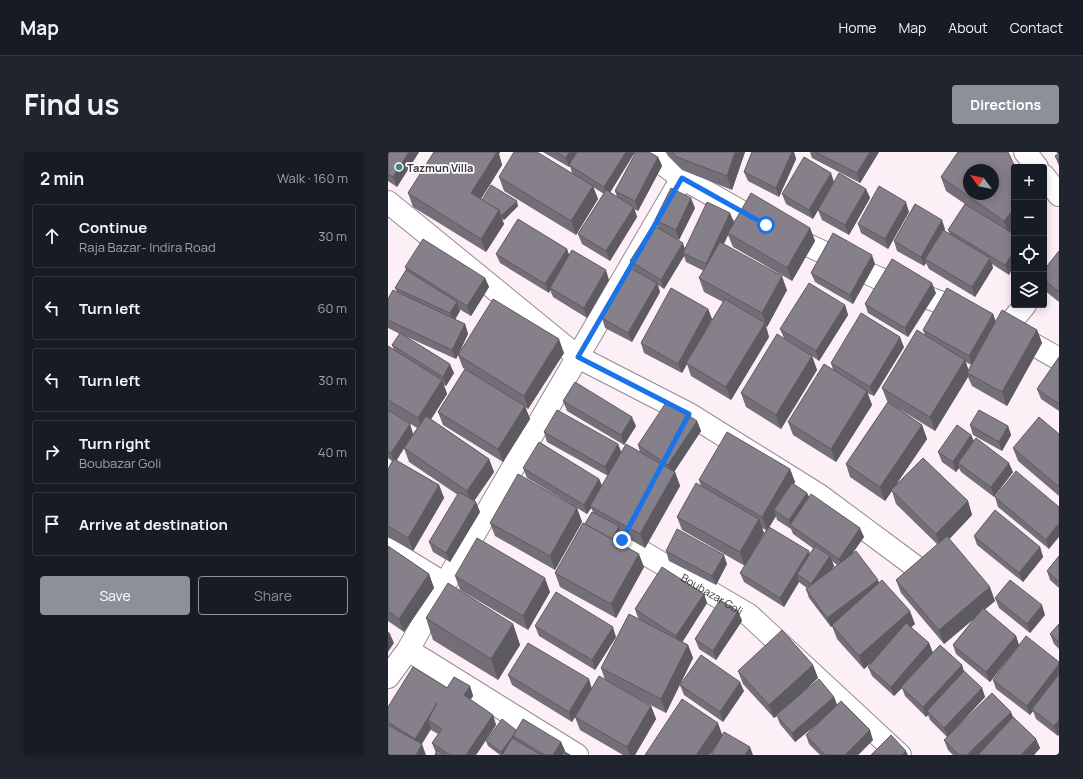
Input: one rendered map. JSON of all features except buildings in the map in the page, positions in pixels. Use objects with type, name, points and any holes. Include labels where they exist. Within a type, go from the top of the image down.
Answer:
[{"type":"street","points":[[646,152],[682,178],[766,225],[878,278],[1006,328],[1059,359]]},
{"type":"street","points":[[1025,152],[1035,164]]},
{"type":"street","points":[[388,677],[408,650],[682,178]]},
{"type":"street","points":[[1047,180],[1059,195]]},
{"type":"street","points":[[388,202],[578,357],[685,421],[819,495],[916,567]]},
{"type":"street","points":[[1006,328],[1023,308]]},
{"type":"street","name":"Boubazar Goli","points":[[648,491],[622,540],[749,615],[900,755]]},
{"type":"street","points":[[388,549],[445,584]]},
{"type":"street","points":[[408,650],[577,755]]},
{"type":"place","name":"Tazmun Villa","points":[[399,167]]},
{"type":"route","points":[[622,540],[689,414],[578,357],[682,178],[766,225]]}]
